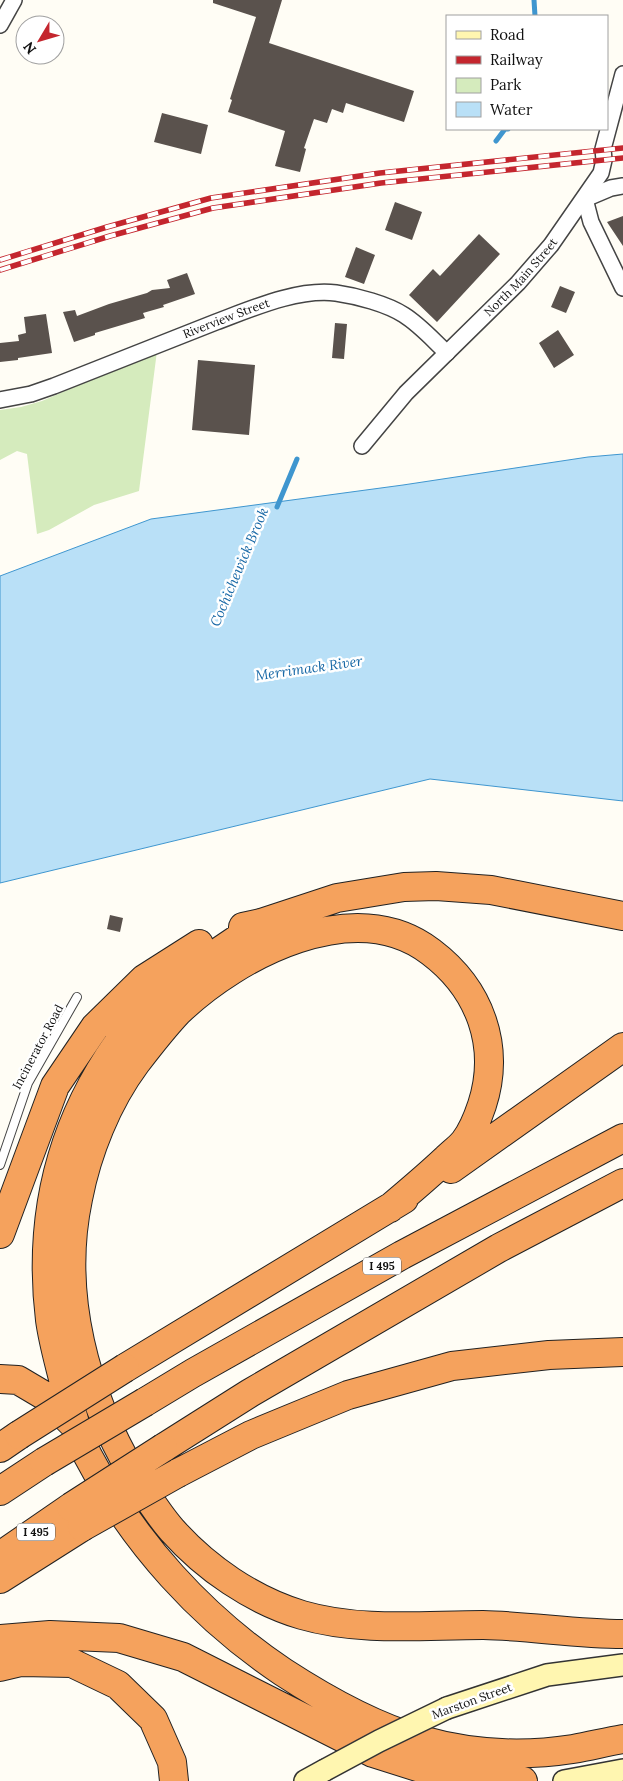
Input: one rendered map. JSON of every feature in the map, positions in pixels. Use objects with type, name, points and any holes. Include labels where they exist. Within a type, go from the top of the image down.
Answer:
[{"type":"highway","points":[[0,1234],[55,1086],[95,1027],[144,979],[193,948],[226,931],[261,923],[338,898],[404,887],[436,886],[491,890],[623,916]]},
{"type":"highway","points":[[261,923],[175,982],[135,1022],[120,1041],[94,1082],[75,1122],[62,1156],[49,1214],[47,1278],[50,1320],[76,1427],[87,1454],[134,1531],[165,1570],[197,1603],[265,1660],[346,1709],[373,1722],[421,1740],[479,1752],[535,1753],[572,1749],[618,1739]]},
{"type":"highway","points":[[390,1208],[464,1141],[479,1115],[488,1087],[491,1058],[486,1030],[476,1003],[447,965],[428,949],[409,938],[381,930],[356,928],[332,930],[294,940],[250,960],[228,974],[180,1011],[133,1066],[112,1101],[86,1166],[73,1226],[70,1264],[71,1290],[76,1322],[87,1369],[99,1405],[115,1443],[155,1509],[189,1547],[210,1566],[240,1586],[267,1601],[300,1614],[363,1625],[530,1627],[623,1634]]},
{"type":"highway","points":[[10,1441],[125,1368],[465,1161],[623,1047]]},
{"type":"highway","name":"I 495","points":[[0,1491],[44,1462],[194,1373],[393,1260],[623,1138]]},
{"type":"highway","name":"I 495","points":[[0,1556],[77,1517],[163,1448],[250,1393],[499,1248],[623,1183]]},
{"type":"highway","points":[[0,1579],[77,1517],[178,1473],[251,1435],[348,1394],[452,1366],[549,1355],[623,1352]]},
{"type":"highway","points":[[0,1379],[18,1380],[45,1396],[76,1427]]},
{"type":"highway","points":[[0,1638],[50,1635],[119,1638],[183,1657],[374,1753],[427,1770],[480,1778],[523,1781]]},
{"type":"highway","points":[[0,1667],[20,1662],[72,1663],[118,1684],[153,1719],[172,1762],[174,1781]]},
{"type":"main road","name":"Marston Street","points":[[305,1781],[379,1741],[447,1708],[547,1675],[623,1665]]},
{"type":"main road","points":[[564,1781],[621,1774]]},
{"type":"street","points":[[0,25],[14,0]]},
{"type":"street","name":"North Main Street","points":[[362,446],[406,393],[535,264],[585,199],[601,173],[604,160],[603,150],[623,74]]},
{"type":"street","points":[[623,186],[611,188],[585,199],[591,222],[623,288]]},
{"type":"street","name":"Riverview Street","points":[[0,400],[31,394],[251,309],[305,294],[335,292],[380,305],[404,315],[447,353]]},
{"type":"lane","name":"Incinerator Road","points":[[0,1165],[28,1083],[77,997]]},
{"type":"green space","points":[[157,351],[139,491],[94,505],[49,530],[37,534],[27,454],[17,451],[0,460],[0,410],[42,401]]},
{"type":"water","name":"Merrimack River","points":[[623,454],[623,801],[430,779],[0,883],[0,576],[151,519],[403,485],[588,457]]},
{"type":"building","points":[[213,0],[282,0],[269,43],[414,91],[404,122],[346,103],[343,113],[332,109],[327,123],[314,119],[304,148],[306,149],[300,172],[275,166],[285,131],[228,112],[232,100],[230,99],[256,17],[213,3]]},
{"type":"building","points":[[162,113],[208,125],[201,154],[154,142]]},
{"type":"building","points":[[395,202],[422,212],[412,240],[385,230]]},
{"type":"building","points":[[623,216],[623,246],[607,222]]},
{"type":"building","points":[[479,234],[500,254],[437,322],[409,295],[433,269],[440,276]]},
{"type":"building","points":[[356,247],[375,255],[364,284],[345,277]]},
{"type":"building","points":[[187,273],[195,294],[163,305],[164,307],[143,313],[145,318],[95,333],[95,335],[74,342],[63,312],[75,310],[77,316],[152,290],[170,288],[167,280]]},
{"type":"building","points":[[560,286],[575,292],[566,313],[551,307]]},
{"type":"building","points":[[46,314],[52,353],[0,362],[0,343],[19,341],[18,335],[26,333],[24,317]]},
{"type":"building","points":[[335,323],[347,324],[344,359],[332,358]]},
{"type":"building","points":[[558,330],[574,355],[554,368],[539,343]]},
{"type":"building","points":[[198,360],[255,365],[249,435],[192,430]]},
{"type":"building","points":[[110,915],[123,918],[120,932],[107,929]]},
{"type":"waterway","name":"Cochichewick Brook","points":[[534,0],[535,15]]},
{"type":"waterway","name":"Cochichewick Brook","points":[[496,141],[504,130]]},
{"type":"waterway","name":"Cochichewick Brook","points":[[277,507],[297,459]]},
{"type":"railway","points":[[0,260],[211,198],[380,173],[623,148]]},
{"type":"railway","points":[[0,270],[110,236],[213,208],[381,183],[623,158]]}]
